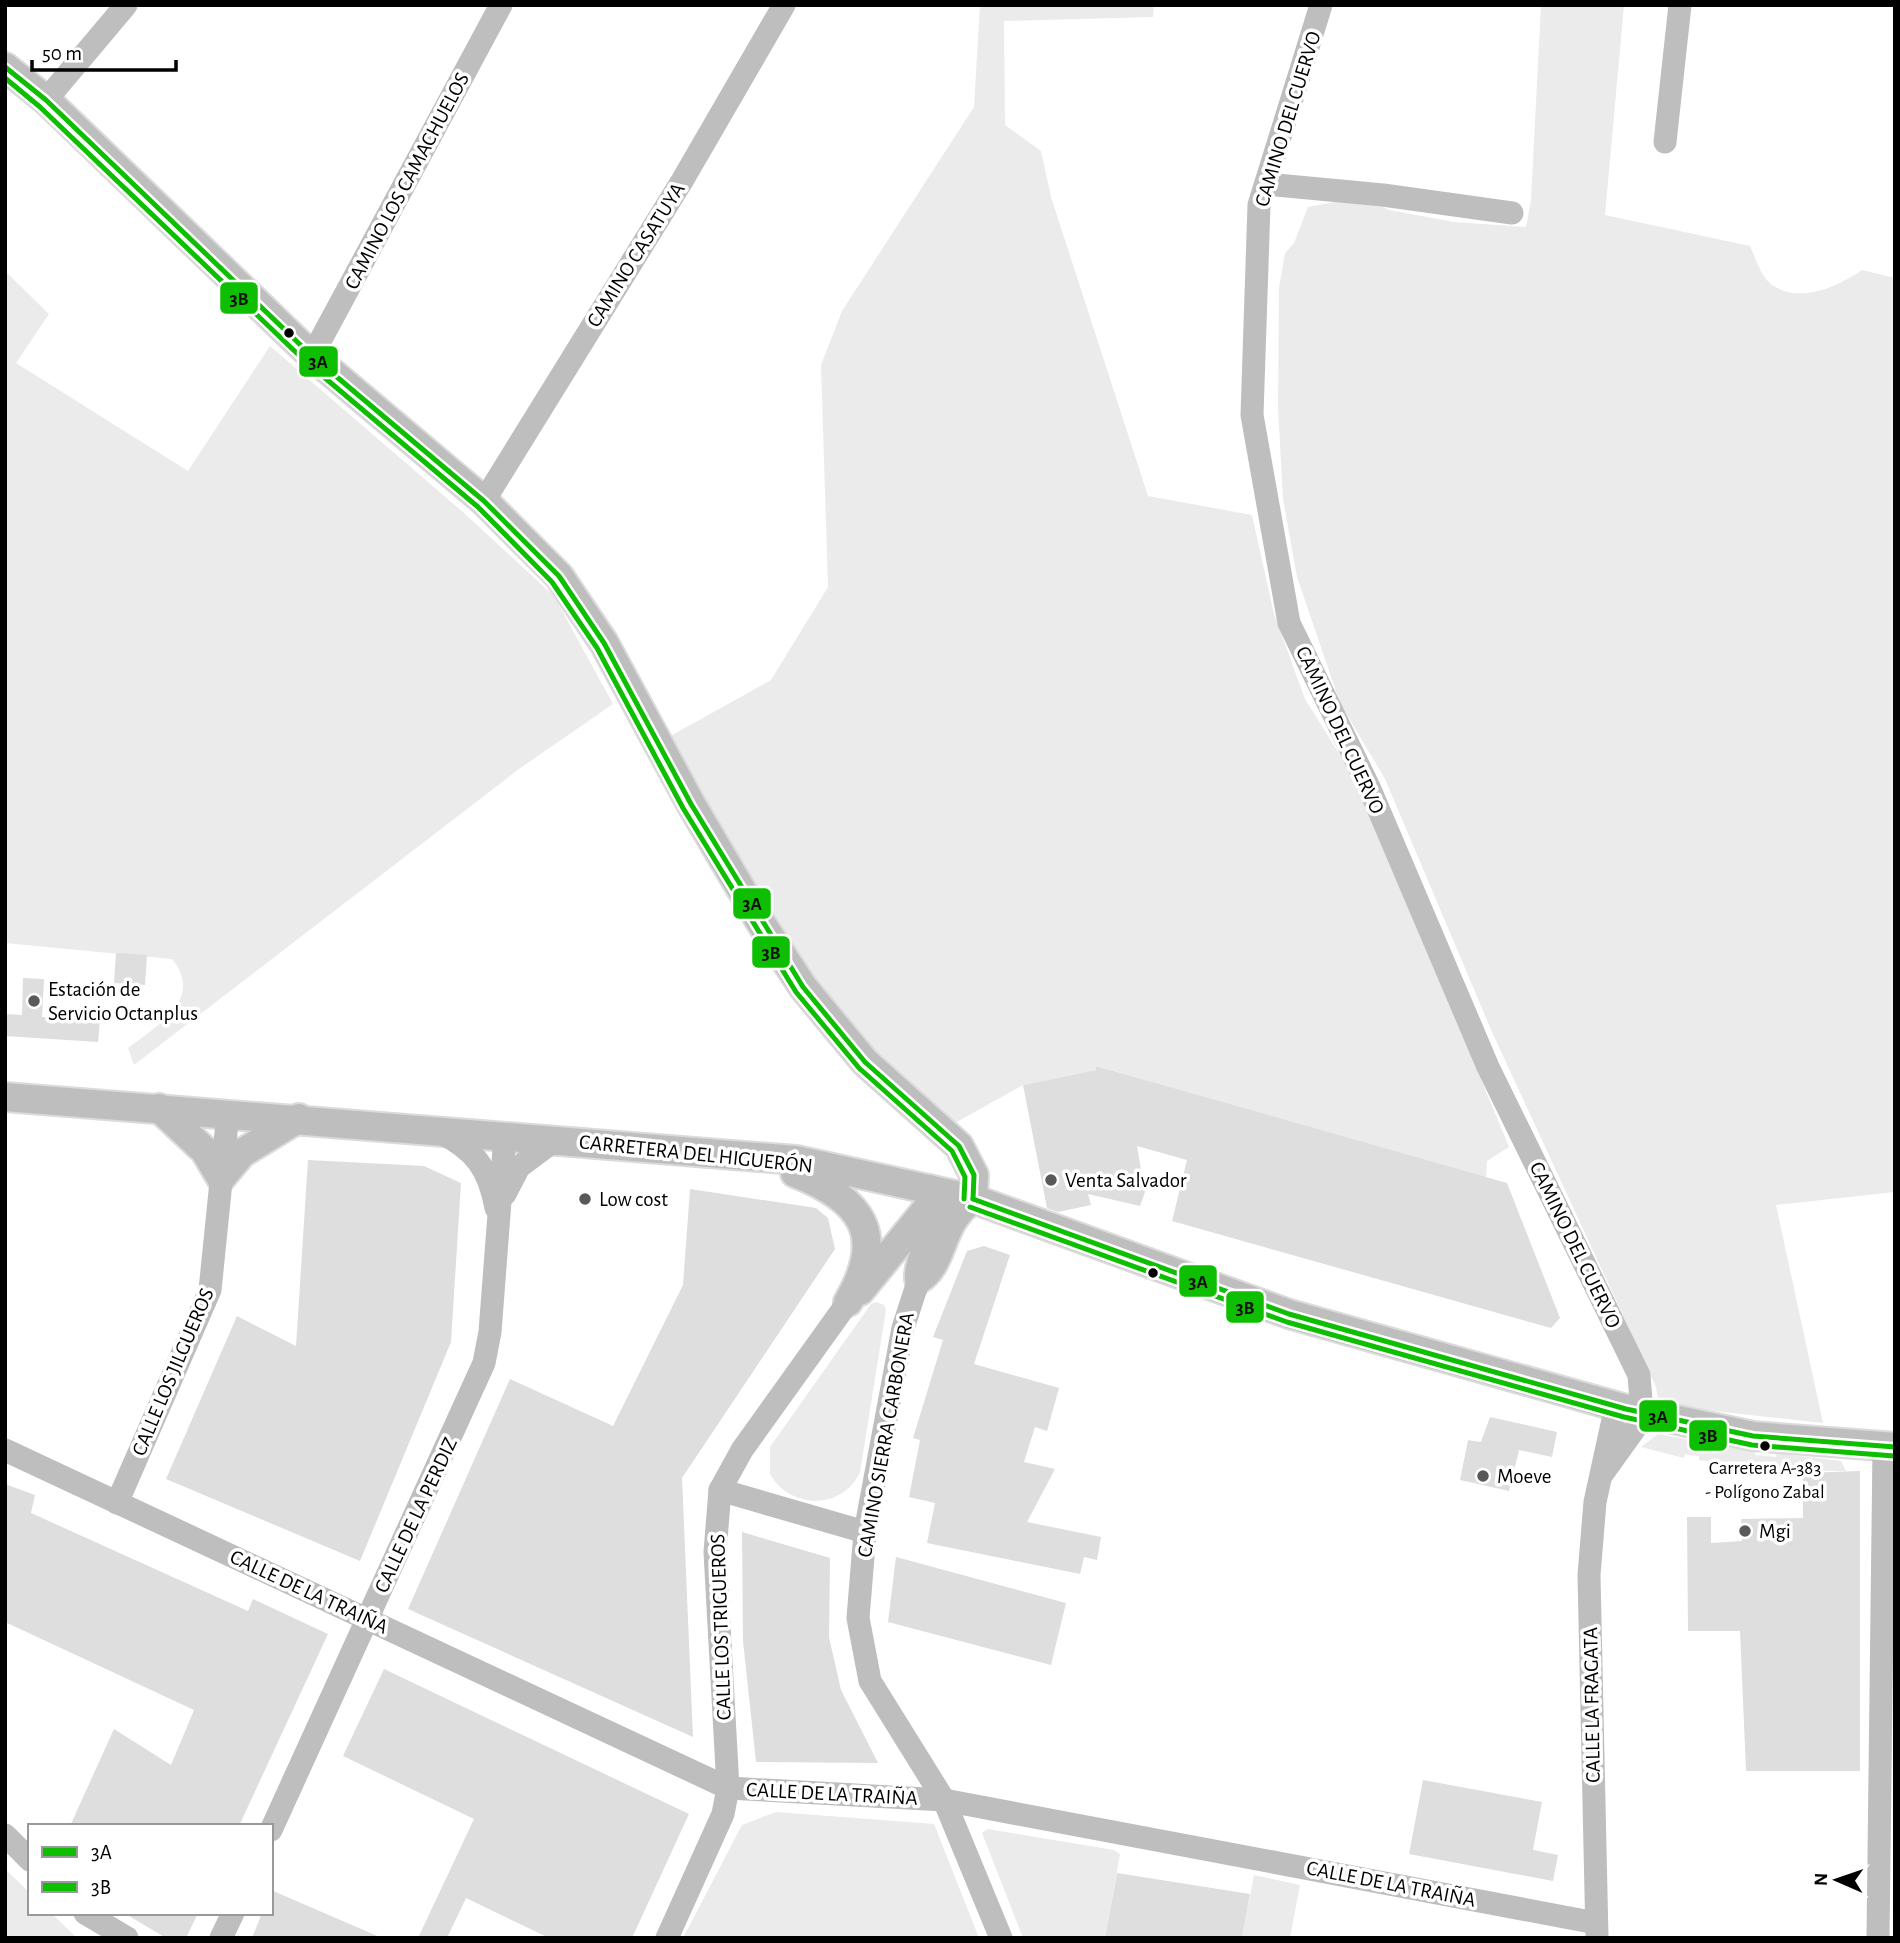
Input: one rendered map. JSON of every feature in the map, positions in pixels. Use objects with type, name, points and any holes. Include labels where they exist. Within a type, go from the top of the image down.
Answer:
[{"type":"main road","points":[[5,67],[46,100],[312,356],[484,502],[559,576],[604,643],[691,804],[803,987],[865,1062],[959,1146],[974,1175],[949,1196],[925,1211],[887,1260],[848,1302]]},
{"type":"main road","name":"CARRETERA DEL HIGUERÓN","points":[[5,1097],[299,1118],[796,1160],[949,1196],[1289,1314],[1629,1409],[1754,1436],[1889,1447]]},
{"type":"main road","points":[[159,1108],[205,1152],[221,1178],[242,1153],[299,1118]]},
{"type":"main road","points":[[721,1154],[788,1171],[822,1184],[850,1203],[862,1223],[866,1256],[860,1281],[848,1302]]},
{"type":"main road","points":[[917,1284],[930,1270],[953,1216],[949,1196]]},
{"type":"main road","points":[[887,1260],[905,1256],[912,1261],[917,1284]]},
{"type":"street","points":[[46,100],[126,5]]},
{"type":"street","name":"CAMINO LOS CAMACHUELOS","points":[[312,356],[501,5]]},
{"type":"street","name":"CAMINO CASATUYA","points":[[484,502],[682,181],[784,5]]},
{"type":"street","name":"CAMINO DEL CUERVO","points":[[1321,5],[1259,205],[1252,415],[1289,624],[1369,787],[1488,1067],[1639,1375],[1629,1409]]},
{"type":"street","points":[[1665,142],[1680,5]]},
{"type":"street","points":[[1266,184],[1383,195],[1512,213]]},
{"type":"street","name":"CALLE LOS JILGUEROS","points":[[117,1503],[210,1290],[228,1113]]},
{"type":"street","name":"CALLE DE LA PERDIZ","points":[[435,1130],[465,1145],[474,1155],[500,1214]]},
{"type":"street","name":"CALLE DE LA PERDIZ","points":[[273,1826],[484,1363],[490,1332],[505,1136]]},
{"type":"street","name":"CALLE DE LA PERDIZ","points":[[500,1214],[519,1167],[555,1140]]},
{"type":"street","name":"CAMINO SIERRA CARBONERA","points":[[917,1284],[901,1340],[865,1532],[858,1618],[870,1681],[944,1800],[1001,1938]]},
{"type":"street","name":"CALLE LOS TRIGUEROS","points":[[667,1938],[723,1814],[728,1788],[715,1552],[720,1490],[742,1450],[848,1302]]},
{"type":"street","name":"CALLE LA FRAGATA","points":[[1596,1931],[1589,1575],[1591,1532],[1603,1473],[1629,1409]]},
{"type":"street","points":[[1878,1938],[1887,1833],[1889,1447]]},
{"type":"street","name":"CALLE DE LA TRAIÑA","points":[[5,1450],[728,1788],[944,1800],[1596,1931]]},
{"type":"street","points":[[720,1490],[865,1532]]},
{"type":"street","points":[[5,1835],[28,1858]]},
{"type":"street","points":[[88,1915],[127,1938]]},
{"type":"street","points":[[221,1938],[232,1915]]},
{"type":"shaded area","points":[[980,5],[1154,5],[1153,17],[1004,21],[1005,125],[1041,151],[1051,197],[1148,496],[1252,515],[1274,614],[1305,699],[1362,790],[1509,1147],[1487,1161],[1486,1179],[1097,1066],[1096,1070],[1023,1085],[955,1123],[878,1053],[828,995],[753,888],[665,739],[771,680],[828,587],[821,365],[842,311],[974,107]]},
{"type":"shaded area","points":[[1541,5],[1624,5],[1605,215],[1750,246],[1765,277],[1783,291],[1818,291],[1862,270],[1895,278],[1895,1192],[1776,1205],[1823,1423],[1659,1405],[1656,1387],[1492,1032],[1385,779],[1340,703],[1297,577],[1283,499],[1278,407],[1279,288],[1285,253],[1294,243],[1308,207],[1362,197],[1389,210],[1454,222],[1526,227],[1531,200]]},
{"type":"shaded area","points":[[5,271],[49,314],[16,363],[188,471],[270,346],[464,513],[554,596],[613,704],[519,769],[134,1065],[128,1048],[163,1021],[180,999],[183,987],[181,974],[172,959],[5,943]]},
{"type":"shaded area","points":[[876,1302],[884,1305],[886,1310],[860,1472],[842,1493],[829,1499],[816,1501],[790,1494],[779,1486],[770,1474],[770,1447],[871,1304]]},
{"type":"shaded area","points":[[1658,1434],[1755,1452],[1755,1455],[1776,1457],[1776,1453],[1841,1461],[1846,1471],[1772,1471],[1699,1460],[1699,1456],[1685,1454],[1684,1458],[1641,1447]]},
{"type":"shaded area","points":[[776,1812],[934,1824],[979,1938],[683,1938],[742,1825]]},
{"type":"shaded area","points":[[988,1829],[1114,1850],[1120,1854],[1105,1938],[1023,1938],[982,1833]]},
{"type":"shaded area","points":[[5,1869],[28,1891],[28,1915],[53,1915],[77,1938],[5,1938]]},
{"type":"shaded area","points":[[1254,1875],[1300,1885],[1290,1938],[1242,1938]]},
{"type":"building","points":[[116,953],[147,955],[145,985],[114,983]]},
{"type":"building","points":[[23,978],[44,979],[42,1017],[100,1020],[98,1042],[5,1036],[5,1014],[22,1015]]},
{"type":"building","points":[[1096,1066],[1507,1183],[1560,1318],[1551,1328],[1172,1221],[1187,1160],[1137,1146],[1145,1192],[1140,1206],[1088,1194],[1091,1205],[1058,1212],[1047,1208],[1023,1085],[1096,1070]]},
{"type":"building","points":[[308,1160],[424,1166],[461,1183],[451,1342],[360,1561],[166,1479],[237,1316],[296,1346]]},
{"type":"building","points":[[690,1189],[816,1208],[828,1218],[835,1249],[682,1478],[693,1737],[408,1609],[510,1379],[613,1426],[683,1285]]},
{"type":"building","points":[[984,1246],[1010,1255],[974,1364],[1059,1388],[1047,1431],[1035,1427],[1024,1462],[1055,1469],[1027,1522],[1101,1537],[1097,1560],[1084,1557],[1080,1574],[927,1543],[935,1503],[909,1497],[920,1440],[913,1438],[943,1340],[933,1337],[967,1251]]},
{"type":"building","points":[[1490,1417],[1557,1432],[1552,1457],[1519,1450],[1509,1491],[1460,1480],[1468,1440],[1481,1442]]},
{"type":"building","points":[[1860,1471],[1860,1771],[1746,1771],[1740,1631],[1688,1631],[1687,1517],[1711,1517],[1711,1543],[1742,1541],[1741,1519],[1803,1518],[1803,1473]]},
{"type":"building","points":[[5,1484],[35,1495],[31,1513],[248,1611],[253,1599],[328,1634],[240,1824],[71,1824],[114,1729],[171,1765],[194,1710],[5,1622]]},
{"type":"building","points":[[742,1532],[830,1558],[829,1637],[841,1690],[878,1763],[756,1762],[743,1641]]},
{"type":"building","points":[[896,1557],[1066,1603],[1051,1665],[888,1622]]},
{"type":"building","points":[[384,1669],[689,1814],[632,1938],[549,1938],[466,1898],[447,1938],[418,1938],[474,1819],[343,1756]]},
{"type":"building","points":[[1423,1780],[1542,1802],[1533,1850],[1558,1855],[1553,1881],[1409,1854]]},
{"type":"building","points":[[1117,1873],[1250,1894],[1242,1938],[1105,1938]]},
{"type":"building","points":[[273,1891],[382,1938],[252,1938],[261,1915],[273,1915]]},
{"type":"building","points":[[127,1915],[197,1915],[186,1938],[166,1938]]},
{"type":"transit line","name":"3A","points":[[5,67],[46,100],[312,356],[484,501],[559,576],[604,643],[691,804],[803,987],[865,1062],[959,1146],[974,1175],[973,1199]]},
{"type":"transit line","name":"3B","points":[[5,78],[40,107],[306,362],[478,507],[552,582],[597,648],[683,808],[796,992],[859,1068],[952,1151],[965,1177],[964,1199]]},
{"type":"transit line","name":"3A","points":[[973,1199],[1289,1314],[1626,1409],[1753,1436],[1895,1447]]},
{"type":"transit line","name":"3B","points":[[970,1207],[1287,1322],[1624,1417],[1752,1445],[1894,1456]]},
{"type":"place","name":"Estación de Servicio Octanplus","points":[[34,1001]]},
{"type":"place","name":"Venta Salvador","points":[[1051,1180]]},
{"type":"place","name":"Low cost","points":[[585,1199]]},
{"type":"place","name":"Carretera A-383 - Polígono Zabal","points":[[1765,1446]]},
{"type":"place","name":"Moeve","points":[[1483,1476]]},
{"type":"place","name":"Mgi","points":[[1745,1531]]}]
